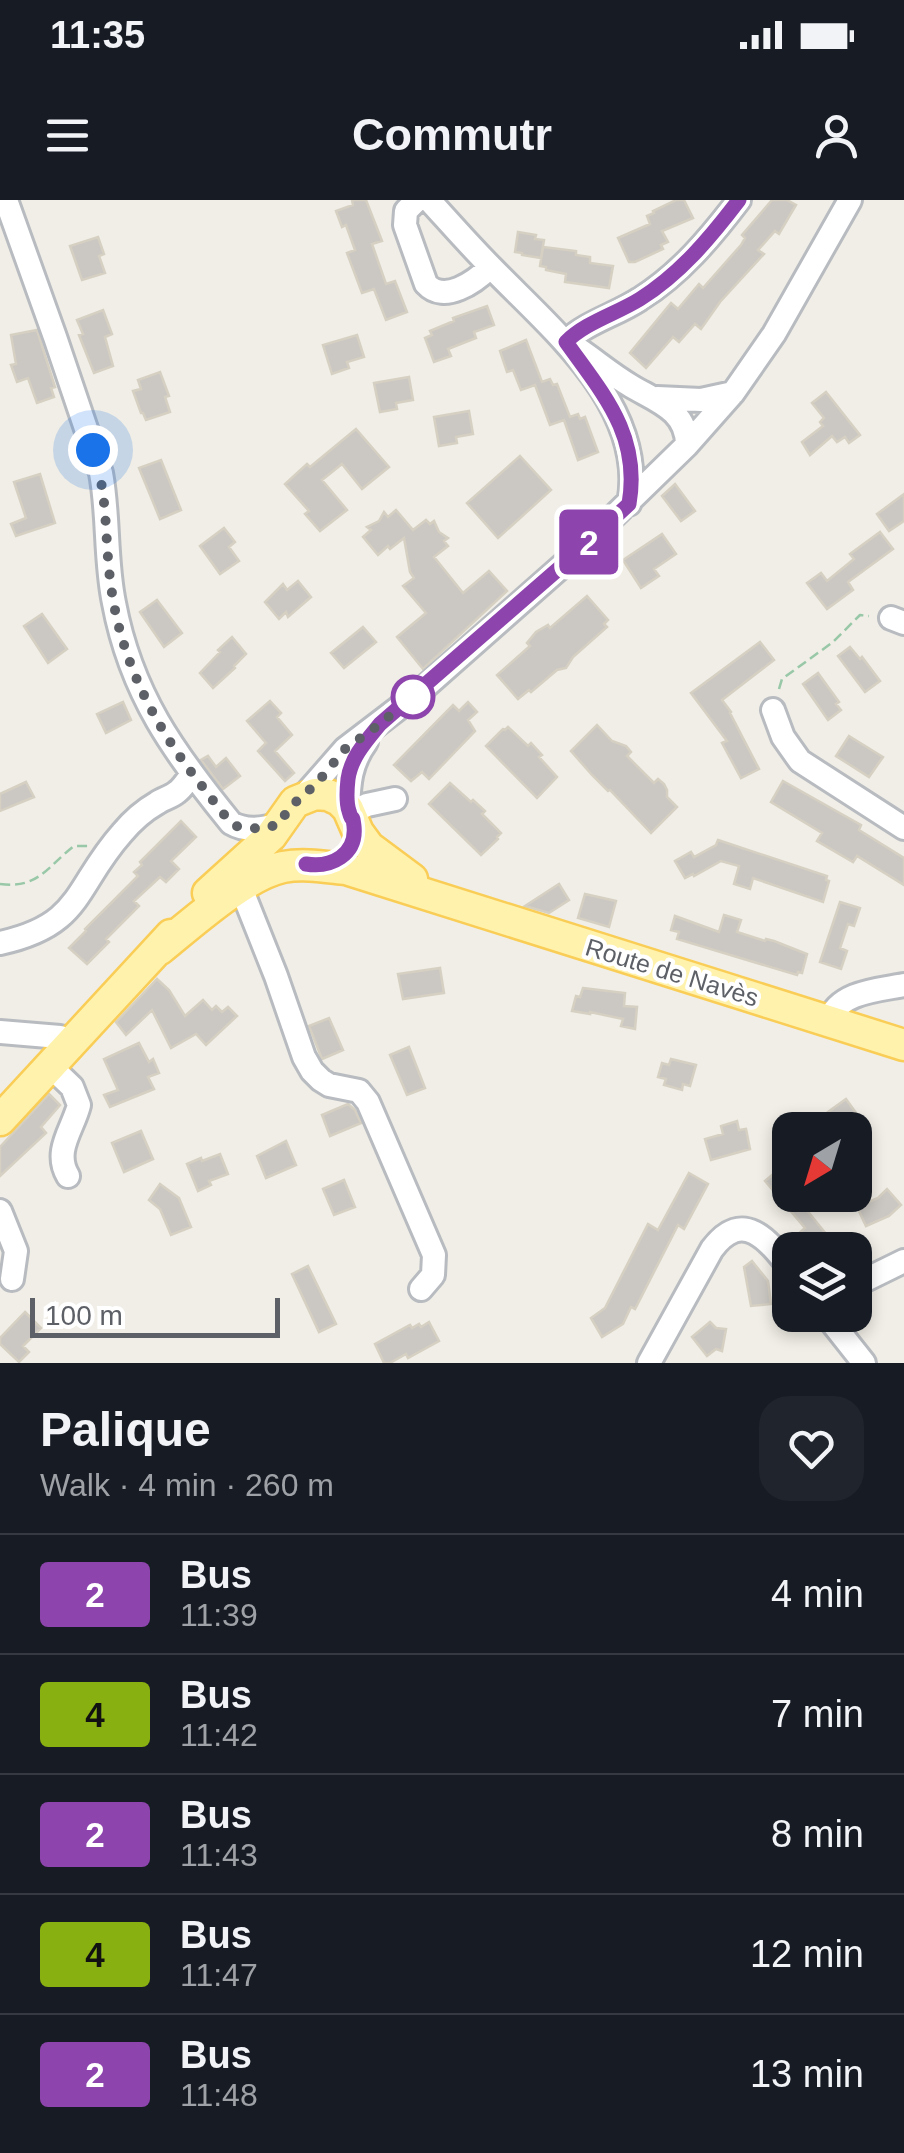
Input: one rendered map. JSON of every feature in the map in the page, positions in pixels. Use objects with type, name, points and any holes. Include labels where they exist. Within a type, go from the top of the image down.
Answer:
[{"type":"main road","points":[[0,1120],[60,1049],[160,949],[188,913],[256,850],[289,813],[315,794],[339,800],[376,854],[440,897]]},
{"type":"main road","points":[[289,813],[284,840],[288,850],[306,864],[317,866],[337,861],[345,854],[351,845],[351,816]]},
{"type":"main road","name":"Route de Navès","points":[[160,949],[270,870],[288,866],[346,868],[904,1045]]},
{"type":"street","points":[[6,200],[101,474],[114,604],[133,670],[150,710],[193,775],[235,826],[262,829],[289,813],[345,749],[380,724],[514,609],[687,445],[774,334],[850,200]]},
{"type":"street","points":[[417,200],[406,211],[405,225],[431,290],[443,294],[467,285],[490,267]]},
{"type":"street","points":[[429,200],[566,342],[610,404],[636,456],[648,466],[668,465]]},
{"type":"street","points":[[566,342],[578,330],[640,299],[676,273],[739,200]]},
{"type":"street","points":[[566,342],[630,386],[667,405],[680,420],[687,445]]},
{"type":"street","points":[[654,398],[701,400],[732,392]]},
{"type":"street","points":[[628,444],[629,504]]},
{"type":"street","points":[[773,710],[783,737],[800,761],[904,828]]},
{"type":"street","points":[[380,724],[356,755],[348,778],[351,816],[369,804],[394,799]]},
{"type":"street","points":[[2,935],[29,935],[60,919],[71,908],[103,854],[136,818],[178,792],[193,775]]},
{"type":"street","points":[[241,888],[312,1072],[330,1085],[358,1092],[368,1102],[434,1254],[434,1274],[421,1289]]},
{"type":"street","points":[[830,1021],[832,1011],[843,1001],[904,985]]},
{"type":"street","points":[[0,1032],[60,1049],[79,1105],[63,1150],[68,1176]]},
{"type":"street","points":[[0,1211],[16,1250],[12,1279]]},
{"type":"street","points":[[649,1363],[712,1250],[726,1234],[746,1230],[772,1245]]},
{"type":"street","points":[[872,1276],[904,1260]]},
{"type":"street","points":[[839,1332],[864,1363]]},
{"type":"path","points":[[773,710],[782,679],[833,642],[860,615],[897,620]]},
{"type":"path","points":[[0,884],[26,885],[36,880],[74,846],[86,845],[103,854]]},
{"type":"building","points":[[352,200],[366,200],[382,241],[372,244],[386,284],[395,281],[407,312],[386,320],[374,289],[362,293],[347,253],[355,250],[336,211],[353,205]]},
{"type":"building","points":[[676,200],[684,200],[693,218],[662,231],[668,242],[661,245],[663,249],[629,262],[618,238],[650,224],[647,216]]},
{"type":"building","points":[[772,200],[787,200],[796,205],[779,234],[775,231],[758,250],[764,254],[701,329],[695,324],[679,342],[673,337],[646,368],[630,353],[671,303],[678,309],[699,284],[703,288],[741,245],[745,238],[742,235]]},
{"type":"building","points":[[518,232],[544,240],[541,258],[515,252]]},
{"type":"building","points":[[98,237],[105,273],[82,280],[70,246]]},
{"type":"building","points":[[543,247],[576,251],[576,255],[590,257],[590,263],[613,266],[609,288],[565,282],[566,274],[540,266]]},
{"type":"building","points":[[487,306],[494,325],[474,332],[476,338],[448,349],[451,356],[434,362],[425,338],[432,335],[430,331]]},
{"type":"building","points":[[103,310],[112,334],[105,337],[113,366],[94,373],[77,320]]},
{"type":"building","points":[[37,330],[55,387],[51,388],[54,397],[37,403],[28,378],[17,382],[11,365],[16,364],[11,335]]},
{"type":"building","points":[[357,335],[364,357],[347,362],[349,368],[332,374],[323,345]]},
{"type":"building","points":[[526,340],[542,382],[550,379],[553,385],[557,384],[570,417],[585,417],[598,452],[578,460],[564,420],[550,425],[535,385],[521,390],[513,370],[507,372],[500,351]]},
{"type":"building","points":[[160,372],[170,412],[146,420],[133,391],[141,389],[138,380]]},
{"type":"building","points":[[409,377],[413,400],[380,412],[374,383]]},
{"type":"building","points":[[826,392],[860,435],[849,443],[845,437],[837,442],[832,436],[810,455],[802,442],[823,426],[820,422],[824,418],[812,403]]},
{"type":"building","points":[[469,411],[473,434],[456,437],[457,443],[439,446],[434,417]]},
{"type":"building","points":[[356,429],[389,467],[362,489],[342,464],[322,480],[347,510],[320,531],[305,514],[309,511],[285,484]]},
{"type":"building","points":[[520,456],[551,490],[498,538],[467,503]]},
{"type":"building","points":[[161,460],[181,510],[160,519],[139,468]]},
{"type":"building","points":[[40,474],[55,523],[16,536],[11,524],[26,518],[14,482]]},
{"type":"building","points":[[675,484],[695,511],[681,521],[662,496]]},
{"type":"building","points":[[904,494],[904,521],[889,531],[877,514]]},
{"type":"building","points":[[396,510],[413,530],[426,520],[430,524],[434,521],[439,532],[448,538],[444,541],[448,546],[434,557],[463,593],[489,571],[507,591],[423,669],[397,637],[426,613],[403,586],[414,578],[404,538],[378,555],[363,537],[371,530],[367,527],[379,521],[384,512],[388,517]]},
{"type":"building","points":[[224,528],[235,542],[229,547],[239,561],[220,574],[200,546]]},
{"type":"building","points":[[880,532],[893,549],[848,582],[853,590],[827,609],[807,583],[821,573],[827,581],[854,559],[850,554]]},
{"type":"building","points":[[662,534],[676,554],[654,569],[659,576],[641,588],[623,560]]},
{"type":"building","points":[[298,581],[311,597],[288,617],[286,612],[279,619],[265,602],[283,584],[287,590]]},
{"type":"building","points":[[587,596],[608,620],[604,624],[607,627],[566,668],[557,670],[518,699],[497,675],[530,646],[527,643],[536,632],[548,625],[550,628]]},
{"type":"building","points":[[157,600],[182,633],[164,647],[140,612]]},
{"type":"building","points":[[42,614],[67,649],[48,663],[24,626]]},
{"type":"building","points":[[363,627],[376,642],[344,668],[331,653]]},
{"type":"building","points":[[232,637],[246,654],[213,688],[200,673]]},
{"type":"building","points":[[760,642],[774,660],[722,700],[759,769],[741,778],[722,743],[727,741],[691,693]]},
{"type":"building","points":[[850,647],[880,681],[865,692],[838,656]]},
{"type":"building","points":[[818,673],[841,710],[828,720],[803,684]]},
{"type":"building","points":[[270,701],[292,735],[275,751],[294,773],[285,781],[258,751],[266,743],[247,721]]},
{"type":"building","points":[[123,702],[131,720],[106,733],[97,714]]},
{"type":"building","points":[[468,702],[477,712],[468,720],[475,731],[429,779],[422,772],[411,781],[394,765],[453,705],[459,711]]},
{"type":"building","points":[[597,725],[612,741],[626,746],[631,752],[627,756],[654,783],[658,779],[664,784],[667,797],[677,807],[651,833],[571,751]]},
{"type":"building","points":[[508,727],[528,746],[531,743],[557,777],[537,798],[486,746]]},
{"type":"building","points":[[849,736],[883,757],[869,777],[836,756]]},
{"type":"building","points":[[208,756],[216,767],[226,758],[240,776],[223,789],[201,760]]},
{"type":"building","points":[[783,781],[861,825],[859,830],[904,858],[904,885],[857,856],[853,862],[817,841],[822,833],[771,802]]},
{"type":"building","points":[[26,782],[34,797],[0,811],[0,794]]},
{"type":"building","points":[[450,783],[485,811],[482,814],[501,833],[481,855],[429,804]]},
{"type":"building","points":[[181,821],[196,837],[171,861],[179,869],[166,882],[160,877],[134,901],[139,906],[87,964],[69,948],[138,876],[134,872],[142,865],[140,862]]},
{"type":"building","points":[[718,840],[827,876],[823,902],[753,878],[750,889],[734,884],[739,866],[721,861],[685,878],[675,861],[691,852],[694,857]]},
{"type":"building","points":[[559,884],[569,900],[549,913],[525,906]]},
{"type":"building","points":[[585,894],[616,901],[609,927],[578,918]]},
{"type":"building","points":[[840,902],[860,908],[854,926],[848,924],[840,948],[847,951],[841,969],[820,962]]},
{"type":"building","points":[[724,915],[741,920],[737,932],[807,954],[802,973],[797,975],[677,939],[679,932],[671,930],[675,916],[719,932]]},
{"type":"building","points":[[440,968],[444,993],[403,999],[398,974]]},
{"type":"building","points":[[157,979],[185,1016],[203,1000],[212,1010],[216,1006],[222,1012],[228,1007],[237,1016],[206,1045],[196,1034],[171,1048],[152,1010],[126,1035],[116,1022]]},
{"type":"building","points":[[583,988],[625,993],[624,1006],[637,1007],[635,1029],[621,1026],[623,1019],[572,1011]]},
{"type":"building","points":[[329,1018],[343,1050],[322,1059],[309,1026]]},
{"type":"building","points":[[139,1043],[159,1073],[148,1077],[154,1089],[110,1107],[104,1095],[118,1090],[104,1059]]},
{"type":"building","points":[[409,1047],[425,1088],[407,1095],[390,1055]]},
{"type":"building","points":[[671,1059],[696,1065],[690,1086],[683,1084],[682,1090],[664,1085],[666,1079],[658,1077],[662,1063],[669,1065]]},
{"type":"building","points":[[49,1094],[60,1105],[41,1127],[46,1133],[0,1176],[0,1147]]},
{"type":"building","points":[[846,1099],[855,1112],[828,1112]]},
{"type":"building","points":[[348,1104],[361,1123],[330,1136],[322,1115]]},
{"type":"building","points":[[737,1121],[739,1130],[746,1129],[750,1149],[711,1160],[705,1139],[723,1134],[721,1126]]},
{"type":"building","points":[[141,1131],[153,1159],[124,1172],[112,1143]]},
{"type":"building","points":[[286,1141],[296,1165],[266,1178],[257,1156]]},
{"type":"building","points":[[220,1154],[228,1174],[209,1181],[211,1185],[198,1191],[187,1164]]},
{"type":"building","points":[[689,1173],[708,1184],[684,1229],[678,1225],[635,1309],[631,1307],[623,1324],[602,1337],[591,1318],[605,1308],[648,1224],[658,1230]]},
{"type":"building","points":[[344,1180],[355,1207],[334,1215],[323,1189]]},
{"type":"building","points":[[160,1184],[179,1198],[191,1227],[171,1235],[160,1209],[149,1200]]},
{"type":"building","points":[[887,1189],[901,1205],[889,1216],[866,1226],[859,1212],[872,1212],[872,1201]]},
{"type":"building","points":[[791,1212],[808,1212],[824,1232],[800,1232],[805,1228]]},
{"type":"building","points":[[752,1261],[768,1281],[771,1304],[751,1306],[744,1267]]},
{"type":"building","points":[[308,1266],[336,1324],[319,1332],[292,1274]]},
{"type":"building","points":[[25,1312],[41,1328],[23,1346],[29,1352],[19,1362],[0,1344],[0,1338]]},
{"type":"building","points":[[429,1322],[439,1341],[408,1358],[406,1354],[384,1363],[375,1344],[410,1325],[421,1327]]},
{"type":"building","points":[[710,1322],[716,1328],[726,1329],[722,1351],[716,1349],[707,1356],[692,1337]]},
{"type":"bus line","name":"2","points":[[306,864],[328,865],[351,845],[354,824],[348,809],[348,778],[356,755],[380,724],[629,504],[630,464],[623,430],[610,404],[566,342],[578,330],[640,299],[676,273],[739,200]]},
{"type":"route","points":[[93,450],[105,494],[110,582],[133,670],[150,710],[184,764],[235,826],[262,829],[280,824],[288,809],[317,783],[345,749],[416,694],[413,697]]}]
